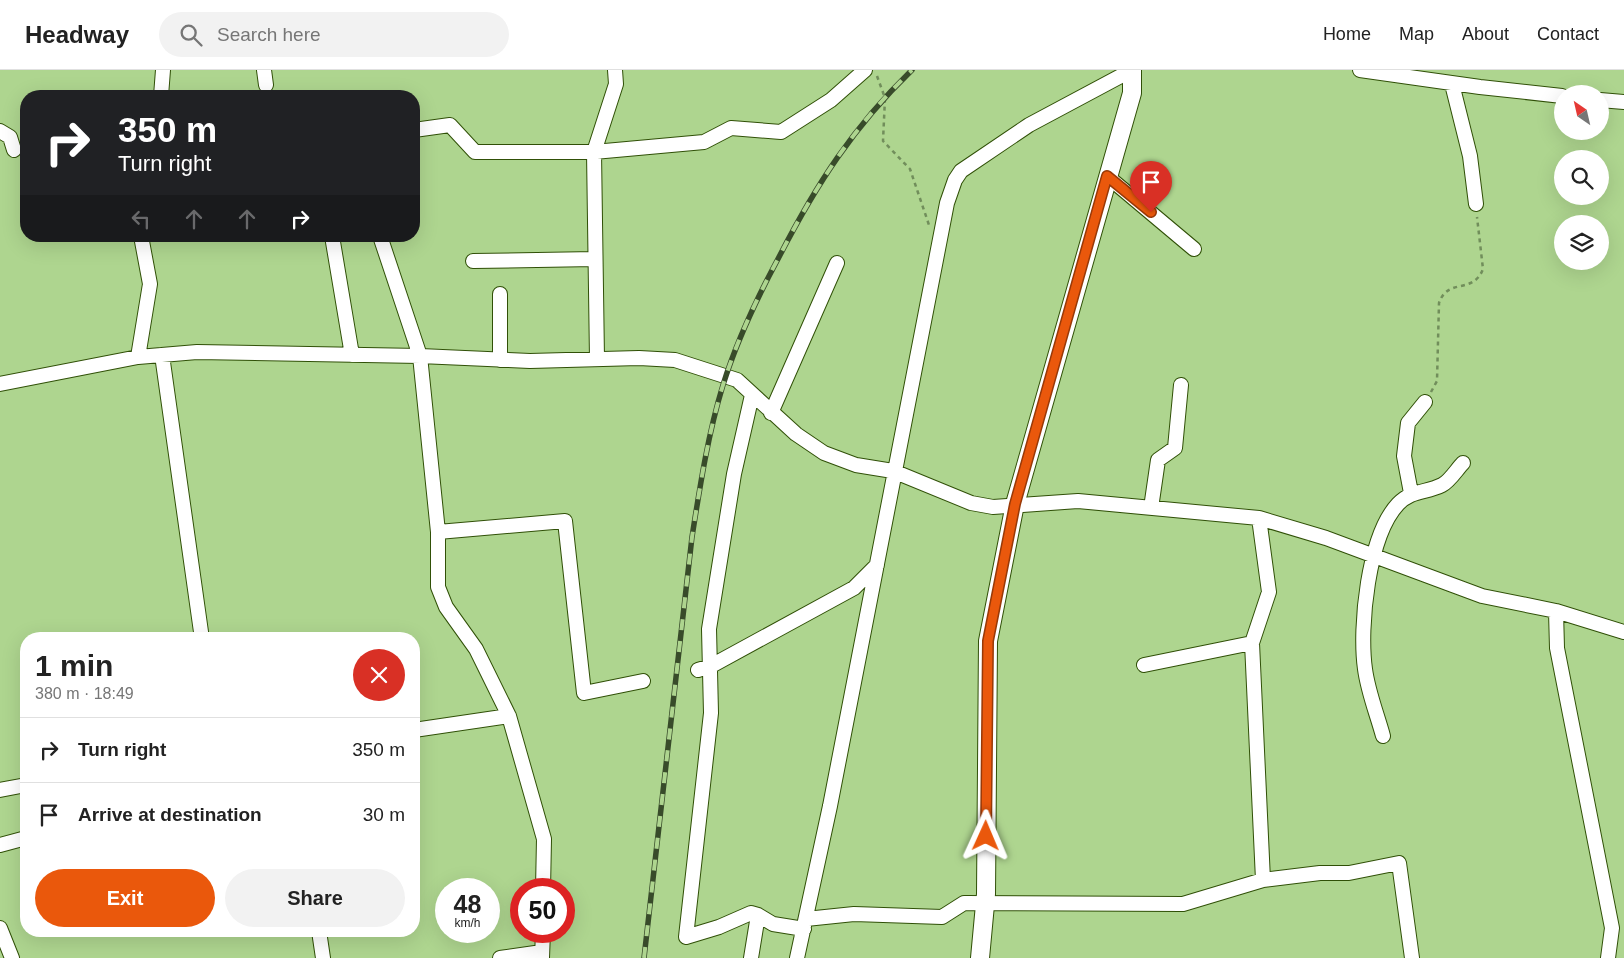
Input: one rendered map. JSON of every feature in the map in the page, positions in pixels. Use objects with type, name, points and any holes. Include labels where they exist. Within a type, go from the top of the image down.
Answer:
[{"type":"main road","points":[[980,958],[985,904],[988,641],[1015,504],[1132,93],[1132,70]]},
{"type":"street","points":[[161,90],[163,70]]},
{"type":"street","points":[[264,70],[266,85]]},
{"type":"street","points":[[597,359],[594,152],[616,84],[615,70]]},
{"type":"street","points":[[420,129],[450,125],[474,152],[594,152],[704,142],[731,128],[780,132],[831,100],[865,70]]},
{"type":"street","points":[[797,958],[877,565],[893,471],[939,240],[947,203],[955,180],[961,171],[1029,125],[1132,70]]},
{"type":"street","points":[[1360,70],[1452,84],[1554,95]]},
{"type":"street","points":[[1452,84],[1470,156],[1476,204]]},
{"type":"street","points":[[1609,101],[1624,102]]},
{"type":"street","points":[[0,131],[10,137],[14,150]]},
{"type":"street","points":[[1107,176],[1194,248]]},
{"type":"street","points":[[138,357],[150,284],[142,242]]},
{"type":"street","points":[[333,242],[352,355]]},
{"type":"street","points":[[382,242],[420,356],[438,532],[438,587],[446,607],[476,649],[509,716],[544,839],[543,878]]},
{"type":"street","points":[[473,261],[595,259]]},
{"type":"street","points":[[771,413],[837,263]]},
{"type":"street","points":[[500,294],[500,360]]},
{"type":"street","points":[[0,384],[138,357],[197,352],[420,356],[500,360],[639,358],[674,360],[737,380],[796,434],[824,453],[856,465],[893,471],[971,503],[993,507],[1078,501],[1260,518],[1326,538],[1482,596],[1556,611],[1624,632]]},
{"type":"street","points":[[162,355],[201,632]]},
{"type":"street","points":[[1151,508],[1158,460],[1175,448],[1181,385]]},
{"type":"street","points":[[752,395],[734,474],[704,668],[711,713],[686,937],[718,927],[751,913],[773,924],[805,924],[854,914],[942,917],[964,903],[1183,904],[1263,880],[1320,873],[1349,872],[1399,863],[1412,958]]},
{"type":"street","points":[[1411,493],[1404,456],[1408,423],[1425,402]]},
{"type":"street","points":[[1383,736],[1365,669],[1363,635],[1367,585],[1374,555],[1389,515],[1399,503],[1411,493],[1443,485],[1463,463]]},
{"type":"street","points":[[1260,518],[1269,592],[1252,643],[1263,880]]},
{"type":"street","points":[[438,532],[565,521],[584,693],[642,681]]},
{"type":"street","points":[[704,668],[854,588],[877,565]]},
{"type":"street","points":[[1556,611],[1557,648],[1612,928],[1608,958]]},
{"type":"street","points":[[1144,665],[1252,643]]},
{"type":"street","points":[[420,729],[509,716]]},
{"type":"street","points":[[0,790],[20,786]]},
{"type":"street","points":[[0,845],[20,840]]},
{"type":"street","points":[[751,958],[758,915]]},
{"type":"street","points":[[0,928],[12,958]]},
{"type":"street","points":[[320,937],[323,958]]},
{"type":"street","points":[[500,958],[542,955]]},
{"type":"path","points":[[873,70],[885,98],[882,141],[910,169],[923,214],[939,240]]},
{"type":"path","points":[[1425,402],[1437,381],[1439,303],[1442,293],[1449,288],[1471,284],[1480,277],[1483,269],[1478,237],[1476,204]]},
{"type":"railway","points":[[644,958],[692,537],[701,479],[723,385],[755,304],[807,205],[854,135],[891,91],[912,70]]},
{"type":"route","points":[[986,836],[988,641],[1015,504],[1107,176],[1151,212]]}]
